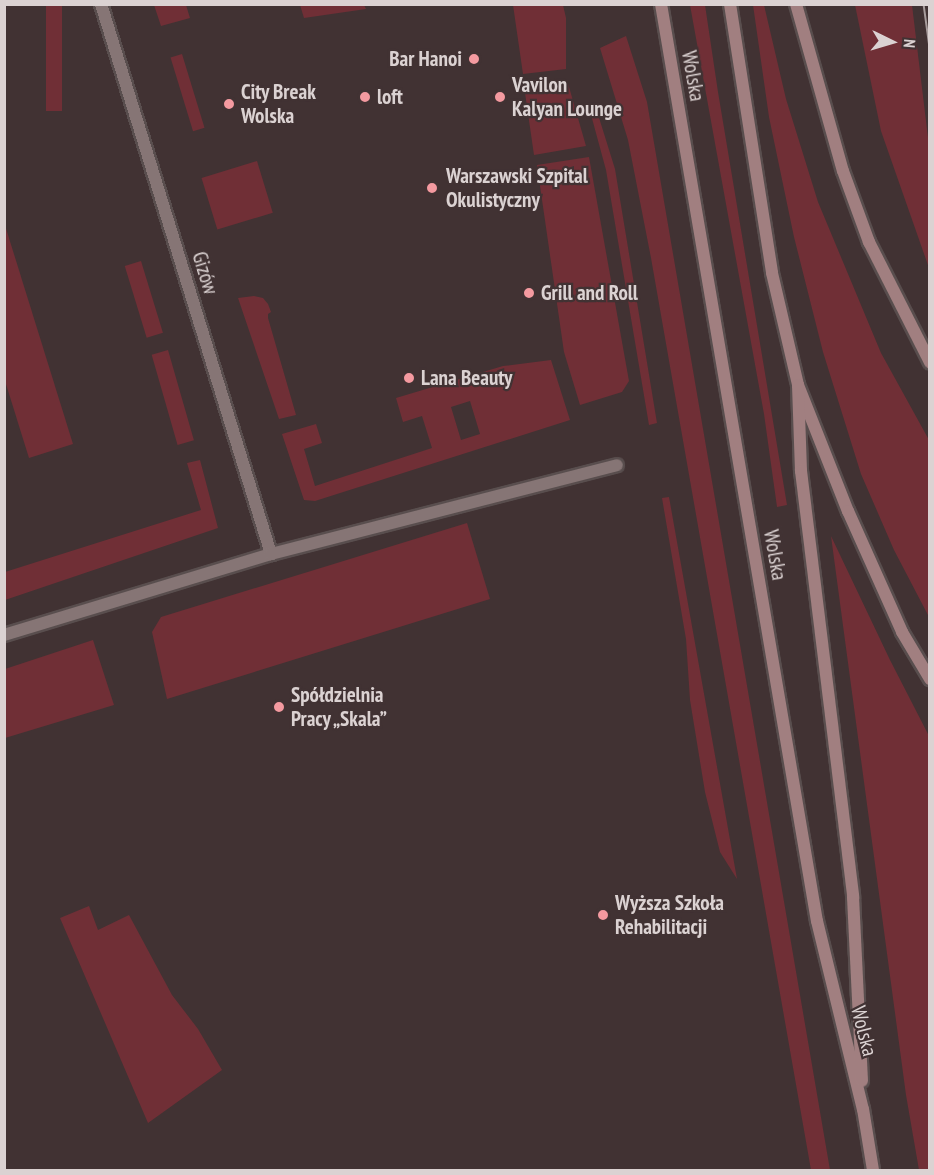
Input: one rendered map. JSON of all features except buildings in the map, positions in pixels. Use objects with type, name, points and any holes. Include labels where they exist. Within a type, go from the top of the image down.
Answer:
[{"type":"main road","name":"Wolska","points":[[661,4],[817,921],[863,1109]]},
{"type":"main road","points":[[730,4],[772,273],[798,385],[848,511],[902,632],[930,679]]},
{"type":"main road","points":[[796,4],[843,171],[869,242],[930,362]]},
{"type":"main road","points":[[798,385],[801,471],[853,897],[863,1109],[873,1170]]},
{"type":"street","name":"Gizów","points":[[101,4],[271,554]]},
{"type":"street","points":[[4,635],[271,554],[617,465]]},
{"type":"shaded area","points":[[46,5],[62,5],[62,111],[46,111]]},
{"type":"shaded area","points":[[154,5],[186,5],[190,18],[161,26]]},
{"type":"shaded area","points":[[300,5],[364,5],[366,9],[304,18]]},
{"type":"shaded area","points":[[513,5],[563,5],[566,18],[566,69],[523,74]]},
{"type":"shaded area","points":[[690,5],[705,5],[787,505],[777,507],[764,414]]},
{"type":"shaded area","points":[[753,5],[764,5],[786,99],[818,202],[881,353],[929,440],[929,617],[894,550],[861,474],[823,352],[794,237],[769,117]]},
{"type":"shaded area","points":[[855,5],[912,5],[929,146],[929,268],[881,131]]},
{"type":"shaded area","points":[[626,36],[647,102],[830,1170],[811,1170],[651,258],[628,140],[600,48]]},
{"type":"shaded area","points":[[182,54],[205,128],[193,131],[171,58]]},
{"type":"shaded area","points":[[567,80],[586,146],[534,155],[524,86]]},
{"type":"shaded area","points":[[596,108],[615,169],[657,423],[649,425],[606,170],[590,111]]},
{"type":"shaded area","points":[[589,157],[629,381],[622,392],[580,405],[564,352],[537,165]]},
{"type":"shaded area","points":[[257,161],[273,213],[217,230],[202,178]]},
{"type":"shaded area","points":[[4,222],[73,444],[29,458],[5,381]]},
{"type":"shaded area","points":[[141,261],[163,333],[147,338],[125,266]]},
{"type":"shaded area","points":[[254,296],[263,298],[271,312],[268,318],[296,415],[279,419],[238,298]]},
{"type":"shaded area","points":[[168,350],[194,440],[178,445],[152,355]]},
{"type":"shaded area","points":[[551,360],[570,420],[315,501],[304,500],[282,434],[316,424],[322,443],[304,449],[315,486],[432,448],[422,416],[403,422],[396,398],[503,366]],"holes":[[[470,401],[480,434],[461,440],[451,407]]]},
{"type":"shaded area","points":[[200,460],[218,528],[5,600],[5,572],[201,510],[187,463]]},
{"type":"shaded area","points":[[669,497],[737,879],[720,852],[705,792],[690,700],[686,639],[662,498]]},
{"type":"shaded area","points":[[467,523],[490,599],[167,699],[152,632],[161,617]]},
{"type":"shaded area","points":[[831,536],[929,736],[929,1170],[919,1170],[906,1095]]},
{"type":"shaded area","points":[[93,640],[114,705],[5,738],[5,669]]},
{"type":"shaded area","points":[[89,906],[98,930],[129,915],[172,995],[198,1029],[222,1070],[148,1123],[60,918]]},
{"type":"tram line","points":[[924,4],[930,48]]},
{"type":"place","name":"Bar Hanoi","points":[[474,59]]},
{"type":"place","name":"loft","points":[[365,97]]},
{"type":"place","name":"Vavilon Kalyan Lounge","points":[[500,97]]},
{"type":"place","name":"City Break Wolska","points":[[229,104]]},
{"type":"place","name":"Warszawski Szpital Okulistyczny","points":[[432,188]]},
{"type":"place","name":"Grill and Roll","points":[[529,293]]},
{"type":"place","name":"Lana Beauty","points":[[409,378]]},
{"type":"place","name":"Spółdzielnia Pracy „Skala”","points":[[279,707]]},
{"type":"place","name":"Wyższa Szkoła Rehabilitacji","points":[[603,915]]}]
